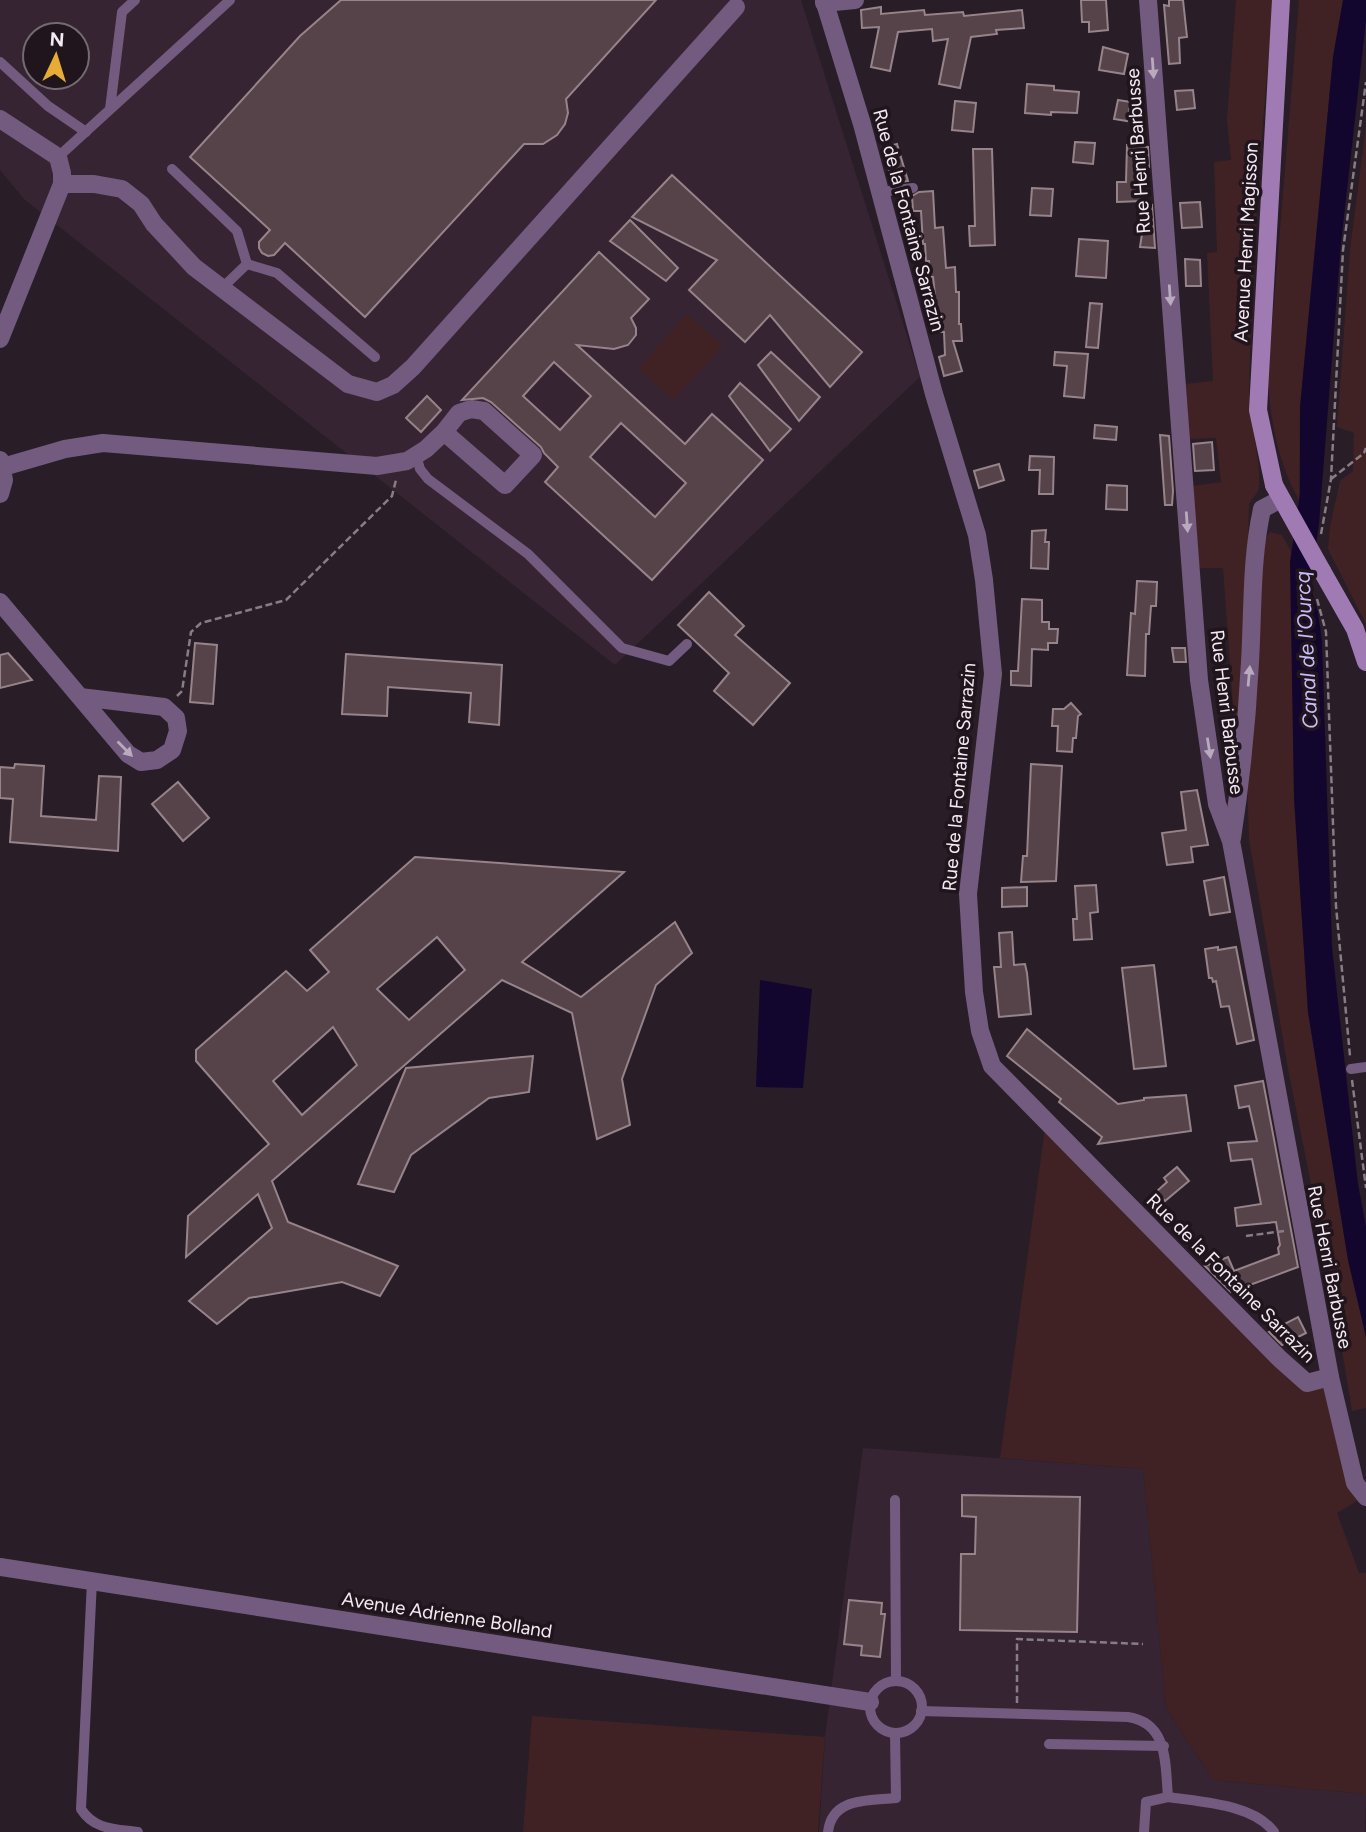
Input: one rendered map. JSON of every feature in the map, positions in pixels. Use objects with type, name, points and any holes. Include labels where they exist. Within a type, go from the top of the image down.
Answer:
[{"type":"main road","name":"Avenue Henri Magisson","points":[[1281,0],[1258,410],[1277,492],[1355,629],[1366,662]]},
{"type":"street","points":[[824,1],[855,0]]},
{"type":"street","name":"Rue Henri Barbusse","points":[[1148,0],[1199,680],[1217,804],[1231,841],[1330,1377],[1355,1483],[1366,1497]]},
{"type":"street","name":"Rue de la Fontaine Sarrazin","points":[[824,1],[881,192],[934,394],[977,535],[993,674],[968,894],[974,992],[980,1031],[992,1066],[1289,1367],[1307,1383],[1330,1377]]},
{"type":"street","points":[[62,184],[94,184],[122,189],[141,204],[154,224],[194,267],[348,384],[376,392],[393,385],[413,367],[736,7]]},
{"type":"street","points":[[0,119],[58,157],[62,173],[62,184],[0,339]]},
{"type":"street","points":[[0,495],[4,480],[2,463],[103,443],[377,466],[408,459],[444,432],[459,413],[471,410],[484,411],[533,455],[505,485],[444,432]]},
{"type":"street","points":[[1231,841],[1250,664],[1255,543],[1262,509],[1277,492]]},
{"type":"street","points":[[0,603],[128,754],[141,762],[157,760],[172,750],[178,731],[176,718],[164,707],[80,697]]},
{"type":"street","name":"Avenue Adrienne Bolland","points":[[6,1569],[870,1702]]},
{"type":"lane","points":[[110,109],[121,12],[135,0]]},
{"type":"lane","points":[[58,157],[230,0]]},
{"type":"lane","points":[[0,62],[48,106],[86,132]]},
{"type":"lane","points":[[172,169],[237,231],[247,264]]},
{"type":"lane","points":[[881,192],[913,188]]},
{"type":"lane","points":[[222,288],[247,264]]},
{"type":"lane","points":[[247,264],[277,273],[375,357]]},
{"type":"lane","points":[[408,459],[428,478],[528,554],[622,648],[669,661],[687,644]]},
{"type":"lane","points":[[1351,1069],[1366,1067]]},
{"type":"lane","points":[[895,1500],[896,1681]]},
{"type":"lane","points":[[92,1581],[81,1809],[87,1819],[102,1827],[138,1832]]},
{"type":"lane","points":[[896,1681],[904,1682],[916,1690],[920,1697],[921,1711],[918,1722],[912,1728],[895,1734],[886,1732],[872,1720],[870,1702],[879,1686],[896,1681]]},
{"type":"lane","points":[[921,1711],[1137,1718],[1160,1735],[1164,1746],[1168,1797]]},
{"type":"lane","points":[[828,1832],[830,1818],[840,1808],[854,1803],[896,1798],[895,1734]]},
{"type":"lane","points":[[1049,1744],[1164,1746]]},
{"type":"lane","points":[[1144,1832],[1146,1802],[1168,1797],[1254,1814],[1274,1832]]},
{"type":"path","points":[[1331,479],[1364,453],[1366,448]]},
{"type":"path","points":[[164,707],[182,691],[191,632],[201,623],[286,600],[392,496],[408,459]]},
{"type":"path","points":[[1351,1069],[1366,1188]]},
{"type":"path","points":[[1246,1236],[1302,1229]]},
{"type":"path","points":[[1016,1713],[1017,1639],[1143,1644]]},
{"type":"shaded area","points":[[0,0],[801,0],[920,377],[615,665],[24,199],[0,170]]},
{"type":"shaded area","points":[[1236,0],[1274,0],[1258,195],[1250,341],[1249,400],[1259,483],[1258,491],[1249,504],[1245,656],[1237,759],[1223,568],[1198,568],[1193,486],[1221,482],[1216,438],[1189,439],[1186,384],[1213,381],[1207,253],[1217,252],[1214,162],[1231,160],[1227,119]]},
{"type":"shaded area","points":[[1299,0],[1343,0],[1333,57],[1300,407],[1299,500],[1285,470],[1276,439],[1268,375]]},
{"type":"shaded area","points":[[1366,126],[1366,624],[1328,549],[1340,481],[1353,471],[1354,433],[1337,427],[1350,250]]},
{"type":"shaded area","points":[[687,314],[723,346],[673,400],[638,368]]},
{"type":"shaded area","points":[[1270,532],[1282,535],[1292,553],[1294,798],[1308,1012],[1348,1260],[1366,1337],[1366,1408],[1352,1411],[1332,1289],[1288,1069],[1249,839],[1247,777],[1263,541]]},
{"type":"shaded area","points":[[1046,1121],[1306,1382],[1330,1377],[1357,1501],[1337,1513],[1359,1573],[1366,1573],[1366,1794],[1213,1780],[1166,1708],[1143,1469],[1000,1458]]},
{"type":"shaded area","points":[[863,1448],[1143,1469],[1166,1708],[1213,1780],[1366,1794],[1365,1832],[819,1832],[825,1737]]},
{"type":"shaded area","points":[[532,1716],[825,1737],[818,1832],[523,1832]]},
{"type":"water","name":"Canal de l'Ourcq","points":[[1343,0],[1366,0],[1366,21],[1341,243],[1319,524],[1310,586],[1318,612],[1322,641],[1332,947],[1358,1184],[1366,1227],[1366,1337],[1348,1260],[1308,1012],[1294,798],[1290,562],[1300,494],[1300,407],[1333,57]]},
{"type":"water","points":[[760,980],[812,989],[803,1088],[756,1087]]},
{"type":"building","points":[[341,0],[656,0],[566,99],[568,113],[565,124],[557,135],[543,144],[524,144],[365,317],[285,243],[274,255],[262,253],[259,242],[270,230],[190,157],[300,36]]},
{"type":"building","points":[[1081,0],[1106,0],[1108,30],[1089,32],[1089,22],[1082,22]]},
{"type":"building","points":[[1169,0],[1183,0],[1187,37],[1179,38],[1180,63],[1169,64],[1164,5],[1169,6]]},
{"type":"building","points":[[881,7],[881,14],[924,10],[925,15],[963,12],[964,16],[1022,10],[1024,28],[996,30],[997,34],[971,37],[960,88],[939,84],[948,39],[933,41],[932,29],[898,32],[890,71],[871,67],[879,27],[862,28],[861,10]]},
{"type":"building","points":[[1103,47],[1128,54],[1124,74],[1099,70]]},
{"type":"building","points":[[1027,84],[1054,86],[1054,90],[1079,92],[1077,113],[1025,113]]},
{"type":"building","points":[[1193,90],[1195,108],[1177,110],[1175,91]]},
{"type":"building","points":[[1118,100],[1131,102],[1127,121],[1114,119]]},
{"type":"building","points":[[955,101],[976,103],[973,132],[952,130]]},
{"type":"building","points":[[1075,142],[1095,143],[1093,164],[1073,162]]},
{"type":"building","points":[[897,144],[908,181],[893,183],[882,148]]},
{"type":"building","points":[[1127,145],[1148,147],[1149,167],[1141,168],[1142,201],[1117,202],[1117,182],[1126,182]]},
{"type":"building","points":[[973,149],[992,149],[995,245],[970,246],[969,226],[975,226]]},
{"type":"building","points":[[672,175],[862,352],[830,387],[770,315],[745,342],[689,290],[717,260],[632,217]]},
{"type":"building","points":[[1032,188],[1053,189],[1051,216],[1030,215]]},
{"type":"building","points":[[933,191],[935,228],[943,227],[946,268],[955,267],[961,324],[962,341],[953,341],[962,371],[944,376],[939,357],[945,355],[944,332],[939,332],[933,277],[930,277],[929,261],[926,261],[923,244],[921,211],[913,211],[912,196],[919,192]]},
{"type":"building","points":[[1200,202],[1202,227],[1182,228],[1180,203]]},
{"type":"building","points":[[1152,205],[1155,248],[1140,247],[1142,234],[1137,233],[1139,207]]},
{"type":"building","points":[[630,220],[678,268],[666,281],[610,241]]},
{"type":"building","points":[[1079,239],[1108,241],[1106,278],[1076,276]]},
{"type":"building","points":[[599,252],[649,299],[631,318],[636,335],[628,345],[614,349],[577,345],[685,444],[712,414],[763,460],[652,580],[545,482],[558,467],[541,447],[491,402],[483,398],[462,400]],"holes":[[[554,362],[591,396],[560,430],[523,396]],[[621,423],[686,483],[655,517],[590,457]]]},
{"type":"building","points":[[1185,259],[1200,260],[1201,286],[1186,286]]},
{"type":"building","points":[[1090,303],[1102,304],[1098,348],[1086,347]]},
{"type":"building","points":[[771,352],[820,397],[799,421],[758,365]]},
{"type":"building","points":[[1055,352],[1088,354],[1084,398],[1064,396],[1067,366],[1054,365]]},
{"type":"building","points":[[740,383],[791,429],[770,451],[729,396]]},
{"type":"building","points":[[427,396],[441,410],[421,432],[406,418]]},
{"type":"building","points":[[1095,425],[1117,427],[1116,440],[1094,438]]},
{"type":"building","points":[[1160,435],[1169,436],[1172,505],[1165,505]]},
{"type":"building","points":[[1212,442],[1214,470],[1195,471],[1193,444]]},
{"type":"building","points":[[1030,456],[1054,457],[1053,494],[1039,494],[1040,470],[1029,470]]},
{"type":"building","points":[[999,464],[1004,480],[979,488],[974,471]]},
{"type":"building","points":[[1107,485],[1127,486],[1127,510],[1106,509]]},
{"type":"building","points":[[1046,530],[1045,542],[1049,542],[1048,569],[1031,568],[1032,531]]},
{"type":"building","points":[[1137,581],[1157,582],[1156,606],[1151,606],[1149,634],[1146,634],[1145,676],[1127,675],[1131,613],[1135,614]]},
{"type":"building","points":[[709,592],[744,626],[735,635],[790,683],[753,725],[714,691],[729,673],[678,625]]},
{"type":"building","points":[[1022,599],[1042,600],[1042,622],[1049,622],[1049,629],[1058,629],[1057,643],[1048,643],[1048,650],[1032,649],[1031,686],[1011,685],[1011,671],[1018,671]]},
{"type":"building","points":[[195,643],[217,645],[213,704],[190,702]]},
{"type":"building","points":[[1172,648],[1185,648],[1186,662],[1174,662]]},
{"type":"building","points":[[8,653],[32,680],[0,688],[0,655]]},
{"type":"building","points":[[346,654],[502,665],[499,725],[469,722],[471,693],[388,687],[387,716],[342,714]]},
{"type":"building","points":[[1071,703],[1081,714],[1078,716],[1072,752],[1057,751],[1058,726],[1052,726],[1053,709],[1064,709]]},
{"type":"building","points":[[15,764],[44,766],[41,816],[96,820],[99,776],[121,777],[118,851],[10,842],[13,799],[0,798],[0,767],[14,768]]},
{"type":"building","points":[[1031,764],[1062,766],[1056,881],[1021,882],[1023,856],[1027,856]]},
{"type":"building","points":[[178,782],[209,818],[183,841],[152,804]]},
{"type":"building","points":[[1197,790],[1208,845],[1191,847],[1193,862],[1167,865],[1162,833],[1186,830],[1181,792]]},
{"type":"building","points":[[415,857],[624,872],[522,962],[581,997],[675,922],[692,953],[656,985],[622,1079],[630,1125],[597,1139],[572,1013],[502,980],[272,1181],[288,1222],[398,1266],[380,1296],[342,1282],[249,1298],[217,1324],[189,1301],[272,1228],[258,1194],[186,1257],[188,1216],[269,1144],[196,1061],[196,1050],[286,971],[307,991],[329,972],[310,950]],"holes":[[[437,937],[465,970],[409,1020],[377,989]],[[333,1027],[357,1065],[302,1115],[273,1081]]]},
{"type":"building","points":[[1224,877],[1230,912],[1210,915],[1204,881]]},
{"type":"building","points":[[1096,885],[1098,912],[1090,913],[1092,939],[1074,940],[1073,919],[1077,919],[1075,886]]},
{"type":"building","points":[[1027,887],[1027,906],[1002,907],[1002,888]]},
{"type":"building","points":[[1012,932],[1014,965],[1025,964],[1031,1014],[999,1017],[994,967],[1001,967],[999,933]]},
{"type":"building","points":[[1218,947],[1218,950],[1236,947],[1254,1040],[1237,1044],[1229,1006],[1221,1007],[1216,981],[1213,982],[1212,978],[1209,978],[1205,949]]},
{"type":"building","points":[[1154,965],[1166,1066],[1134,1069],[1122,968]]},
{"type":"building","points":[[1027,1029],[1118,1104],[1144,1098],[1186,1095],[1191,1131],[1098,1144],[1102,1137],[1059,1102],[1061,1099],[1007,1056]]},
{"type":"building","points":[[533,1056],[529,1092],[489,1098],[411,1155],[394,1192],[358,1184],[406,1068]]},
{"type":"building","points":[[1263,1081],[1298,1267],[1231,1292],[1205,1266],[1228,1257],[1234,1271],[1279,1254],[1276,1222],[1237,1226],[1235,1208],[1261,1204],[1252,1159],[1231,1161],[1228,1143],[1257,1141],[1249,1106],[1239,1108],[1235,1086]]},
{"type":"building","points":[[1177,1167],[1189,1181],[1165,1201],[1157,1191],[1167,1182],[1164,1178]]},
{"type":"building","points":[[1298,1317],[1306,1333],[1282,1345],[1269,1332]]},
{"type":"building","points":[[962,1495],[1080,1497],[1077,1632],[960,1630],[961,1554],[975,1554],[976,1517],[962,1516]]},
{"type":"building","points":[[849,1600],[882,1603],[881,1614],[885,1614],[880,1657],[861,1655],[862,1646],[844,1644]]}]
